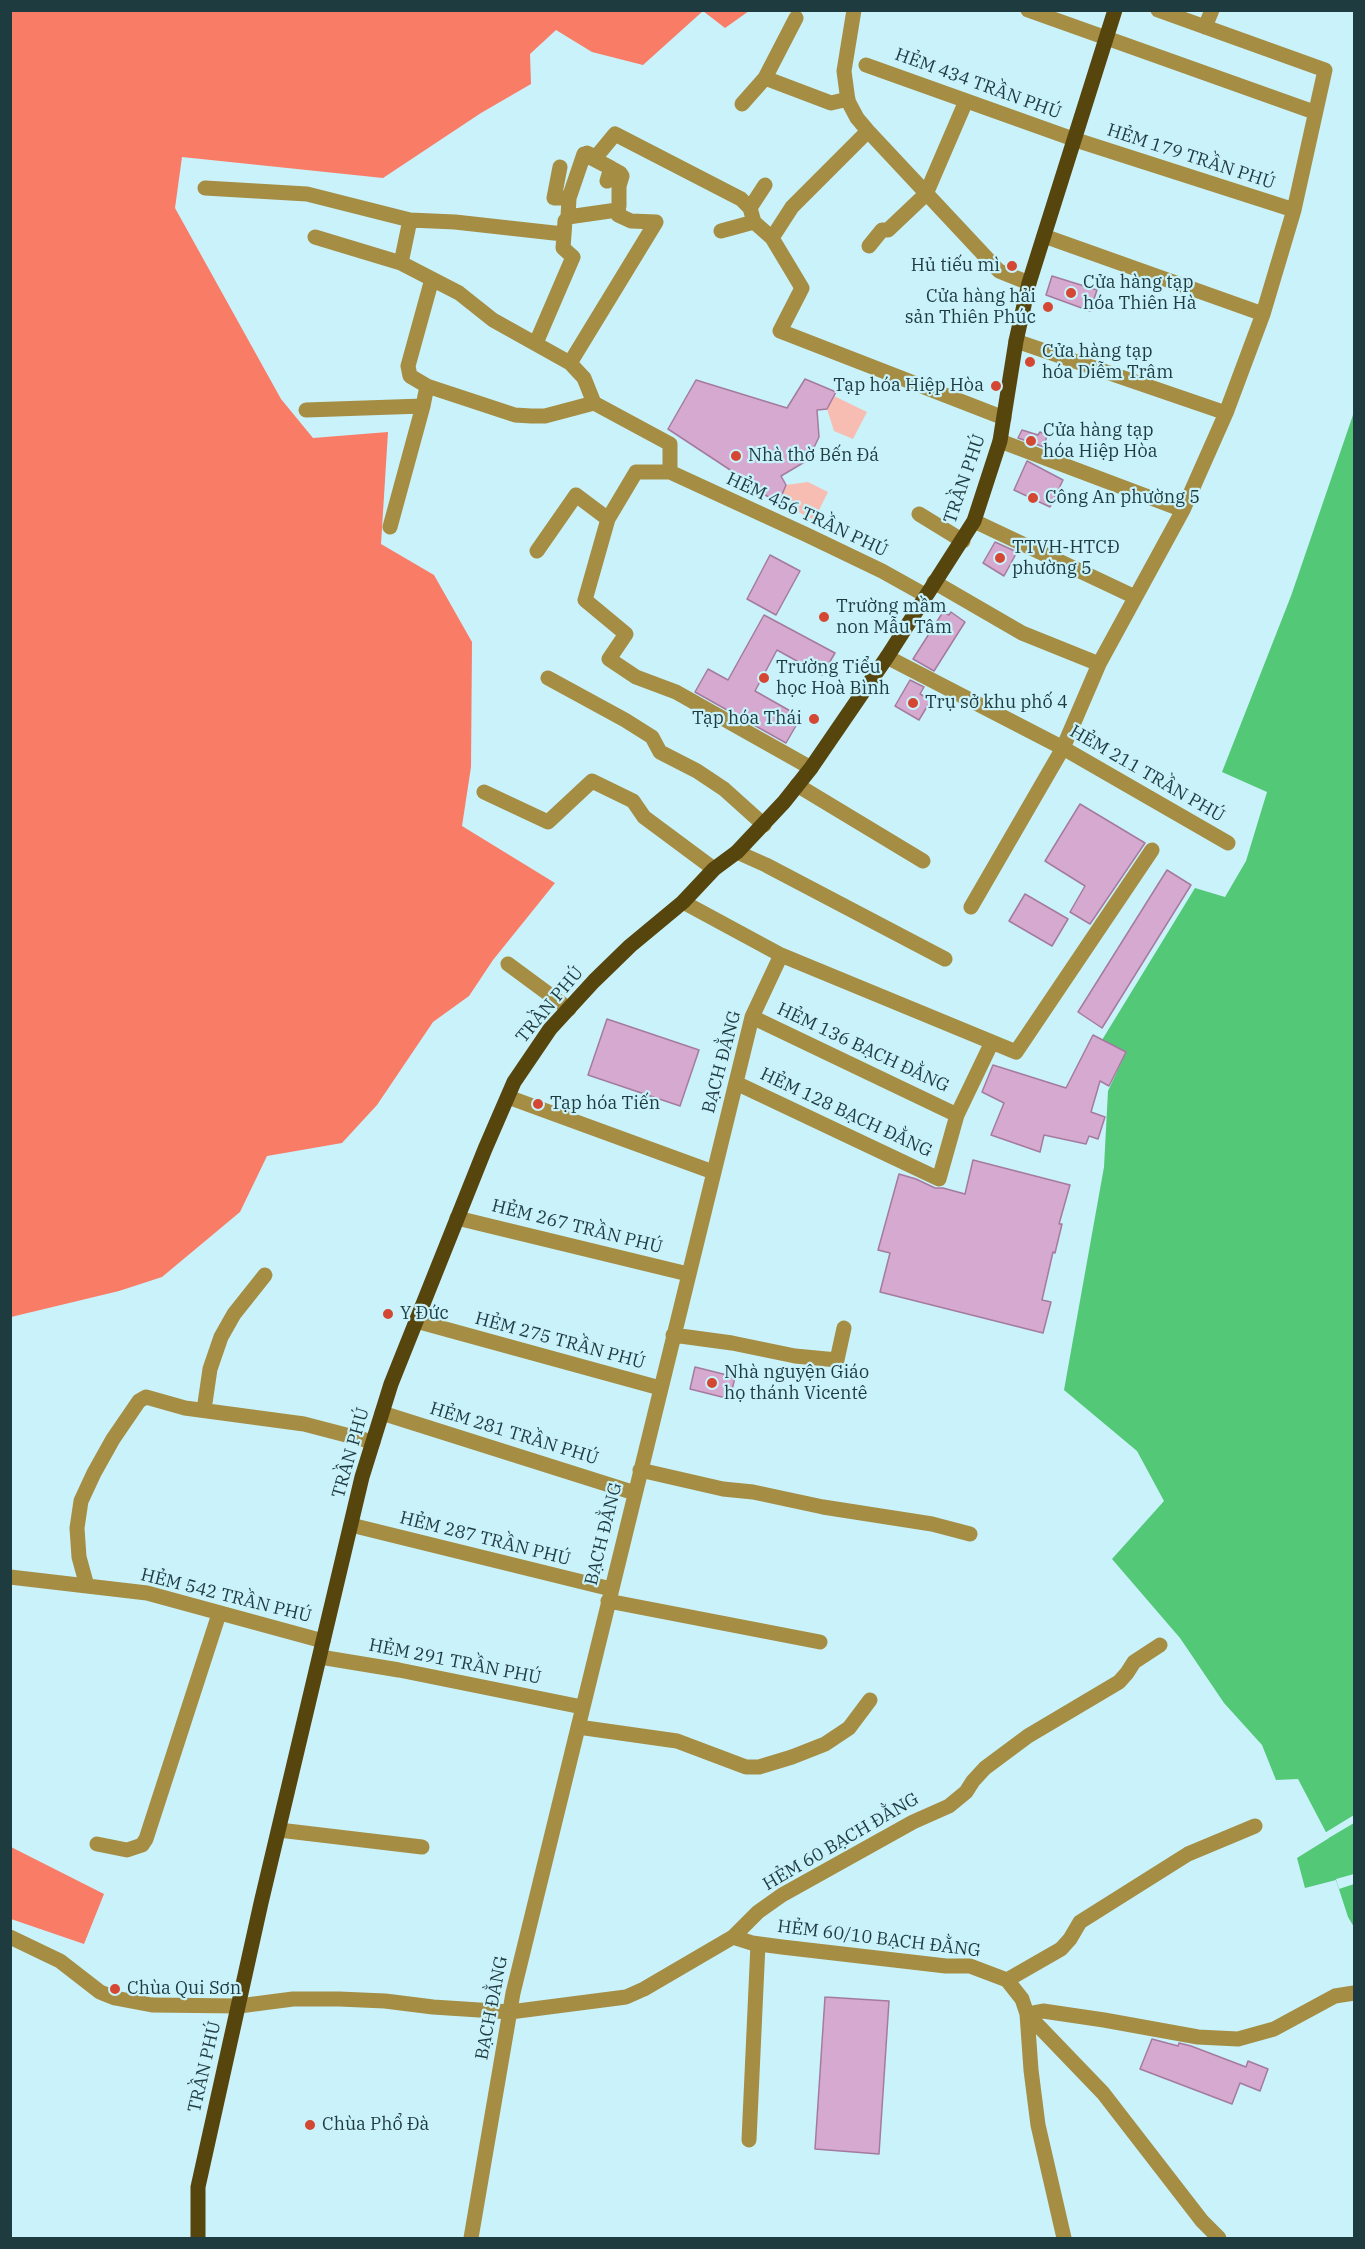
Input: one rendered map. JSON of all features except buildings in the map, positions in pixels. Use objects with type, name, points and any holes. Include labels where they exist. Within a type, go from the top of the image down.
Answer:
[{"type":"main road","name":"TRẦN PHÚ","points":[[198,2238],[198,2187],[351,1525],[391,1384],[457,1218],[514,1082],[550,1029],[630,946],[683,903],[714,869],[737,852],[764,825],[811,768],[887,657],[975,521],[1000,441],[1016,341],[1029,283],[1076,140],[1115,10]]},
{"type":"street","points":[[854,10],[844,71],[848,99],[868,131],[999,271],[1029,283]]},
{"type":"street","points":[[1028,10],[1314,112]]},
{"type":"street","points":[[971,907],[1063,748],[1099,664],[1184,510],[1226,412],[1263,314],[1294,210],[1325,70],[1158,10]]},
{"type":"street","points":[[1205,27],[1212,10]]},
{"type":"street","points":[[742,104],[765,78],[796,18]]},
{"type":"street","name":"HẺM 434 TRẦN PHÚ","points":[[866,64],[1076,140]]},
{"type":"street","points":[[765,78],[831,103],[848,99]]},
{"type":"street","points":[[869,246],[882,230],[888,230],[926,194],[966,101]]},
{"type":"street","points":[[772,238],[792,207],[868,131]]},
{"type":"street","points":[[585,152],[596,158],[615,134],[741,199],[772,238],[802,288],[780,331],[1004,418]]},
{"type":"street","name":"HẺM 179 TRẦN PHÚ","points":[[1076,140],[1294,210]]},
{"type":"street","points":[[536,343],[573,257],[562,248],[563,234],[568,217],[569,198],[584,154],[609,174],[620,173],[622,176],[619,186],[618,215],[630,221],[656,222],[570,363]]},
{"type":"street","points":[[560,166],[554,198],[569,198]]},
{"type":"street","points":[[720,231],[752,215],[765,185]]},
{"type":"street","points":[[205,188],[307,194],[410,220],[455,222],[563,234]]},
{"type":"street","points":[[568,217],[617,210]]},
{"type":"street","points":[[401,263],[410,220]]},
{"type":"street","points":[[1044,236],[1263,314]]},
{"type":"street","points":[[315,237],[401,263],[459,293],[493,320],[570,363],[584,378],[594,403],[670,444],[670,472],[636,472],[608,519],[585,600],[626,634],[609,659],[636,677],[676,692],[811,768]]},
{"type":"street","points":[[432,279],[408,366],[410,376],[427,386],[515,415],[531,417],[553,414],[594,403]]},
{"type":"street","points":[[1016,341],[1226,412]]},
{"type":"street","points":[[390,527],[427,386]]},
{"type":"street","points":[[306,410],[423,406]]},
{"type":"street","points":[[1000,441],[1184,510]]},
{"type":"street","name":"HẺM 456 TRẦN PHÚ","points":[[670,472],[816,539],[925,595]]},
{"type":"street","points":[[537,551],[576,495],[608,519]]},
{"type":"street","points":[[920,514],[963,541]]},
{"type":"street","points":[[975,521],[1135,597]]},
{"type":"street","points":[[934,582],[1022,633],[1099,664]]},
{"type":"street","name":"HẺM 211 TRẦN PHÚ","points":[[887,657],[1063,748],[1228,843]]},
{"type":"street","points":[[548,678],[652,737],[660,752],[697,771],[724,789],[764,825]]},
{"type":"street","points":[[484,792],[548,822],[592,781],[633,801],[644,817],[714,869]]},
{"type":"street","points":[[797,785],[922,861]]},
{"type":"street","points":[[683,903],[781,955],[1016,1052],[1152,850]]},
{"type":"street","points":[[737,852],[945,959]]},
{"type":"street","name":"BẠCH ĐẰNG","points":[[471,2238],[513,1993],[582,1707],[752,1017],[781,955]]},
{"type":"street","points":[[508,964],[569,1009]]},
{"type":"street","name":"HẺM 136 BẠCH ĐẰNG","points":[[752,1017],[957,1115]]},
{"type":"street","points":[[957,1115],[992,1042]]},
{"type":"street","name":"HẺM 128 BẠCH ĐẰNG","points":[[736,1083],[939,1179],[957,1115]]},
{"type":"street","points":[[508,1097],[713,1172]]},
{"type":"street","name":"HẺM 267 TRẦN PHÚ","points":[[457,1218],[688,1274]]},
{"type":"street","points":[[204,1410],[210,1369],[221,1337],[234,1314],[266,1275]]},
{"type":"street","name":"HẺM 275 TRẦN PHÚ","points":[[416,1321],[660,1388]]},
{"type":"street","points":[[673,1335],[732,1343],[795,1356],[837,1360],[844,1328]]},
{"type":"street","points":[[87,1586],[79,1557],[78,1528],[81,1501],[113,1439],[139,1401],[146,1397],[185,1408],[304,1424],[373,1442]]},
{"type":"street","name":"HẺM 281 TRẦN PHÚ","points":[[382,1413],[635,1493]]},
{"type":"street","points":[[640,1470],[723,1489],[753,1492],[822,1507],[932,1524],[970,1534]]},
{"type":"street","name":"HẺM 287 TRẦN PHÚ","points":[[351,1525],[610,1595],[820,1642]]},
{"type":"street","name":"HẺM 542 TRẦN PHÚ","points":[[10,1577],[147,1593],[323,1641]]},
{"type":"street","points":[[97,1844],[127,1851],[142,1845],[146,1839],[219,1614]]},
{"type":"street","name":"HẺM 60 BẠCH ĐẰNG","points":[[10,1937],[60,1961],[86,1983],[115,1998],[152,2005],[239,2006],[293,1999],[339,1999],[510,2012],[626,1997],[644,1989],[733,1937],[758,1912],[783,1895],[913,1822],[949,1806],[994,1762],[1028,1736],[1119,1682],[1134,1662],[1161,1645]]},
{"type":"street","name":"HẺM 291 TRẦN PHÚ","points":[[320,1657],[399,1670],[582,1707]]},
{"type":"street","points":[[578,1727],[677,1741],[746,1767],[759,1767],[825,1744],[849,1728],[870,1700]]},
{"type":"street","points":[[1064,2238],[1038,2125],[1027,2014],[1022,1999],[1007,1980],[1061,1949],[1080,1922],[1188,1854],[1256,1826]]},
{"type":"street","points":[[279,1830],[422,1847]]},
{"type":"street","name":"HẺM 60/10 BẠCH ĐẰNG","points":[[733,1937],[758,1944],[946,1966],[970,1966],[1007,1980]]},
{"type":"street","points":[[749,2140],[758,1944]]},
{"type":"street","points":[[1027,2014],[1043,2011],[1198,2037],[1238,2039],[1274,2029],[1335,1996],[1354,1993]]},
{"type":"street","points":[[1027,2014],[1103,2093],[1202,2221],[1219,2238]]},
{"type":"shaded area","points":[[11,10],[749,11],[725,28],[703,11],[643,65],[592,52],[556,30],[530,54],[531,84],[481,113],[383,178],[182,157],[175,208],[281,399],[313,438],[388,432],[381,544],[434,575],[472,642],[471,767],[462,826],[555,883],[493,960],[469,996],[433,1022],[377,1105],[342,1143],[267,1156],[240,1212],[162,1277],[119,1291],[11,1317]]},
{"type":"shaded area","points":[[834,396],[867,412],[853,439],[834,431],[827,409]]},
{"type":"shaded area","points":[[1354,412],[1354,1927],[1348,1917],[1336,1880],[1305,1888],[1297,1858],[1329,1838],[1298,1779],[1276,1780],[1262,1745],[1224,1703],[1180,1638],[1112,1559],[1164,1501],[1137,1451],[1064,1390],[1104,1167],[1108,1091],[1126,1052],[1102,1040],[1195,888],[1225,897],[1246,861],[1267,792],[1222,772],[1291,596]]},
{"type":"shaded area","points":[[808,482],[828,492],[814,520],[779,502],[786,485]]},
{"type":"shaded area","points":[[11,1847],[104,1894],[84,1944],[11,1919]]},
{"type":"pier","points":[[1354,1815],[1354,1823],[1300,1855],[1299,1853],[1325,1837],[1323,1834]]},
{"type":"pier","points":[[1354,1874],[1354,1884],[1339,1889],[1336,1879]]},
{"type":"place","name":"Hủ tiếu mì","points":[[1012,266]]},
{"type":"place","name":"Cửa hàng tạp hóa Thiên Hà","points":[[1071,293]]},
{"type":"place","name":"Cửa hàng hải sản Thiên Phúc","points":[[1048,307]]},
{"type":"place","name":"Cửa hàng tạp hóa Diễm Trâm","points":[[1030,362]]},
{"type":"place","name":"Tạp hóa Hiệp Hòa","points":[[996,386]]},
{"type":"place","name":"Cửa hàng tạp hóa Hiệp Hòa","points":[[1031,441]]},
{"type":"place","name":"Nhà thờ Bến Đá","points":[[736,456]]},
{"type":"place","name":"Công An phường 5","points":[[1033,498]]},
{"type":"place","name":"TTVH-HTCĐ phường 5","points":[[1000,558]]},
{"type":"place","name":"Trường mầm non Mẫu Tâm","points":[[824,617]]},
{"type":"place","name":"Trường Tiểu học Hoà Bình","points":[[764,678]]},
{"type":"place","name":"Trụ sở khu phố 4","points":[[913,703]]},
{"type":"place","name":"Tạp hóa Thái","points":[[814,719]]},
{"type":"place","name":"Tạp hóa Tiến","points":[[538,1104]]},
{"type":"place","name":"Y Đức","points":[[388,1314]]},
{"type":"place","name":"Nhà nguyện Giáo họ thánh Vicentê","points":[[712,1383]]},
{"type":"place","name":"Chùa Qui Sơn","points":[[115,1989]]},
{"type":"place","name":"Chùa Phổ Đà","points":[[310,2125]]}]
